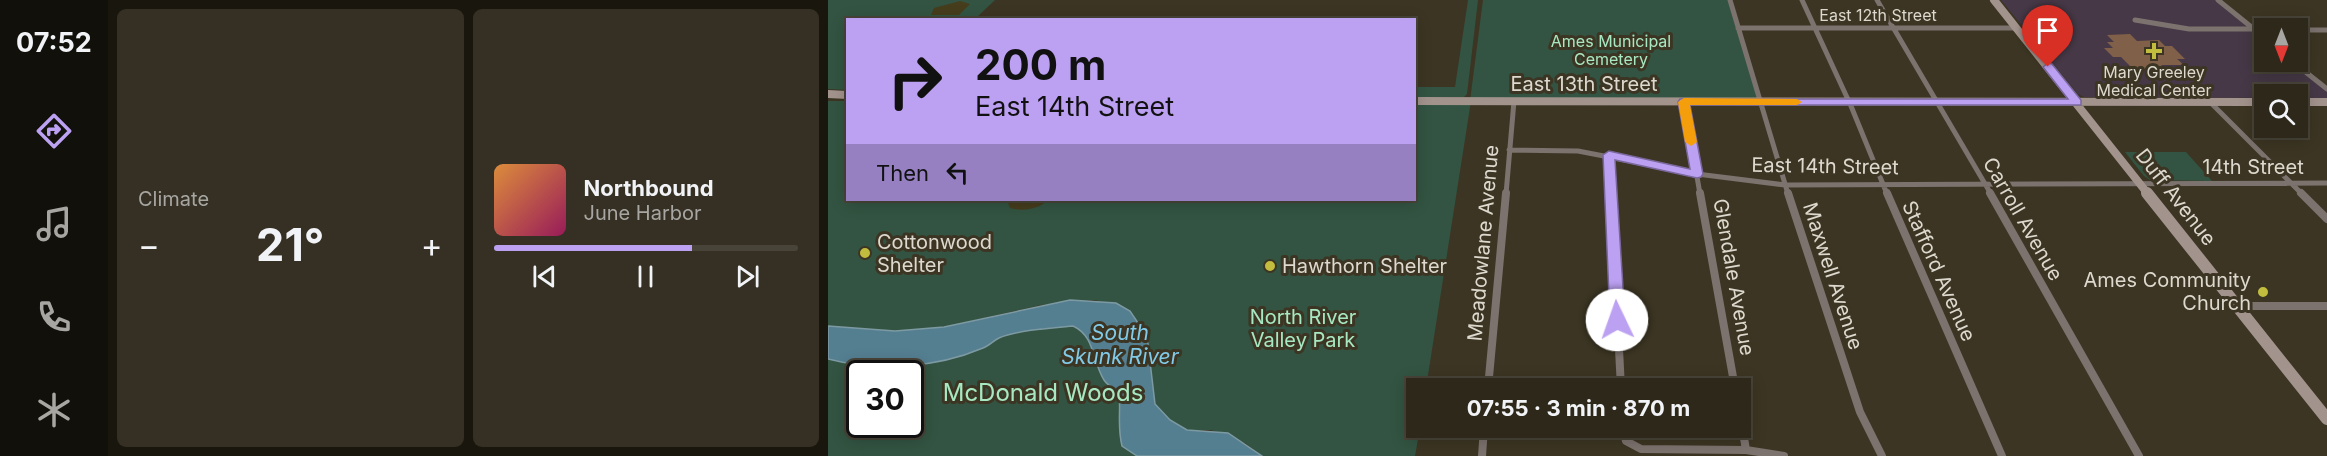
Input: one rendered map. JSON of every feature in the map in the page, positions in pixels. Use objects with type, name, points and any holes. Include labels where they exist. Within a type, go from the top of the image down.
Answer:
[{"type":"main road","name":"Duff Avenue","points":[[1994,0],[2327,419]]},
{"type":"main road","points":[[828,94],[846,95]]},
{"type":"main road","name":"East 13th Street","points":[[1416,101],[2254,102]]},
{"type":"main road","points":[[2308,102],[2327,102]]},
{"type":"street","name":"Maxwell Avenue","points":[[1730,0],[1785,185],[1860,412],[1882,456]]},
{"type":"street","name":"Stafford Avenue","points":[[1802,0],[1849,102],[2002,456]]},
{"type":"street","name":"Carroll Avenue","points":[[1877,0],[1939,102],[2139,456]]},
{"type":"street","points":[[2218,0],[2254,29]]},
{"type":"street","points":[[2134,20],[2189,29],[2254,29]]},
{"type":"street","name":"East 12th Street","points":[[1738,28],[2017,28]]},
{"type":"street","points":[[2308,30],[2327,30]]},
{"type":"street","points":[[2306,72],[2327,89]]},
{"type":"street","name":"Meadowlane Avenue","points":[[1489,378],[1514,101]]},
{"type":"street","name":"Glendale Avenue","points":[[1684,102],[1733,378]]},
{"type":"street","points":[[2210,102],[2327,219]]},
{"type":"street","name":"East 14th Street","points":[[1509,150],[1578,151],[1609,155],[1697,174],[1785,185],[2142,184]]},
{"type":"street","points":[[1609,155],[1620,378]]},
{"type":"street","name":"14th Street","points":[[2142,184],[2327,183]]},
{"type":"street","points":[[2238,306],[2327,306]]},
{"type":"street","points":[[1482,456],[1483,438]]},
{"type":"street","points":[[1626,438],[1630,446],[1647,449],[1746,450],[1784,456]]},
{"type":"street","points":[[1744,438],[1746,450]]},
{"type":"shaded area","name":"Mary Greeley Medical Center","points":[[2001,0],[2216,0],[2254,31],[2254,72],[2303,72],[2327,91],[2327,98],[2308,98],[2308,84],[2254,84],[2254,98],[2084,97],[2078,94]]},
{"type":"green space","points":[[828,0],[995,0],[976,18],[846,18],[846,90],[828,89]]},
{"type":"green space","points":[[1468,0],[1478,0],[1467,94],[1464,97],[1416,97],[1416,87],[1455,87]]},
{"type":"green space","name":"North River Valley Park","points":[[1483,0],[1730,0],[1762,102],[1471,101],[1428,378],[1406,378],[1406,438],[1418,438],[1415,456],[1262,456],[1245,443],[1211,430],[1187,430],[1170,420],[1155,404],[1147,336],[1141,325],[1130,311],[1095,300],[1041,305],[944,327],[916,330],[895,331],[828,326],[828,101],[846,101],[846,201],[1416,201],[1416,101],[1470,101]]},
{"type":"green space","points":[[2125,152],[2186,152],[2212,181],[2150,180],[2144,176]]},
{"type":"green space","name":"McDonald Woods","points":[[1072,326],[1081,332],[1092,348],[1105,377],[1119,392],[1122,446],[1137,456],[828,456],[828,359],[846,363],[846,438],[924,438],[924,364],[965,355],[999,338],[1025,331]]},
{"type":"sand","points":[[960,1],[970,4],[959,15],[931,15],[934,8]]},
{"type":"sand","points":[[1007,201],[1047,201],[1030,209],[1010,208]]},
{"type":"water","name":"South Skunk River","points":[[1070,300],[1116,303],[1130,311],[1147,336],[1155,404],[1170,420],[1187,430],[1228,433],[1262,456],[1137,456],[1122,446],[1119,392],[1104,380],[1089,342],[1080,330],[1073,326],[1007,335],[965,355],[926,364],[924,364],[924,360],[846,360],[846,363],[828,359],[828,326],[895,331],[944,327]]},
{"type":"building","points":[[2130,34],[2137,41],[2159,40],[2165,46],[2172,46],[2185,59],[2177,59],[2184,65],[2161,65],[2165,69],[2133,69],[2121,57],[2113,57],[2104,48],[2113,48],[2107,42],[2114,42],[2107,35]]},
{"type":"slow traffic","points":[[1691,142],[1684,102],[1797,102]]},
{"type":"place","name":"Mary Greeley Medical Center","points":[[2154,51]]},
{"type":"place","name":"Cottonwood Shelter","points":[[865,253]]},
{"type":"place","name":"Hawthorn Shelter","points":[[1270,266]]},
{"type":"place","name":"Ames Community Church","points":[[2263,292]]},
{"type":"route","points":[[1617,320],[1609,155],[1697,174],[1684,102],[2077,102],[2048,67]]},
{"type":"park label","name":"Ames Municipal Cemetery","points":[[1611,50]]}]
